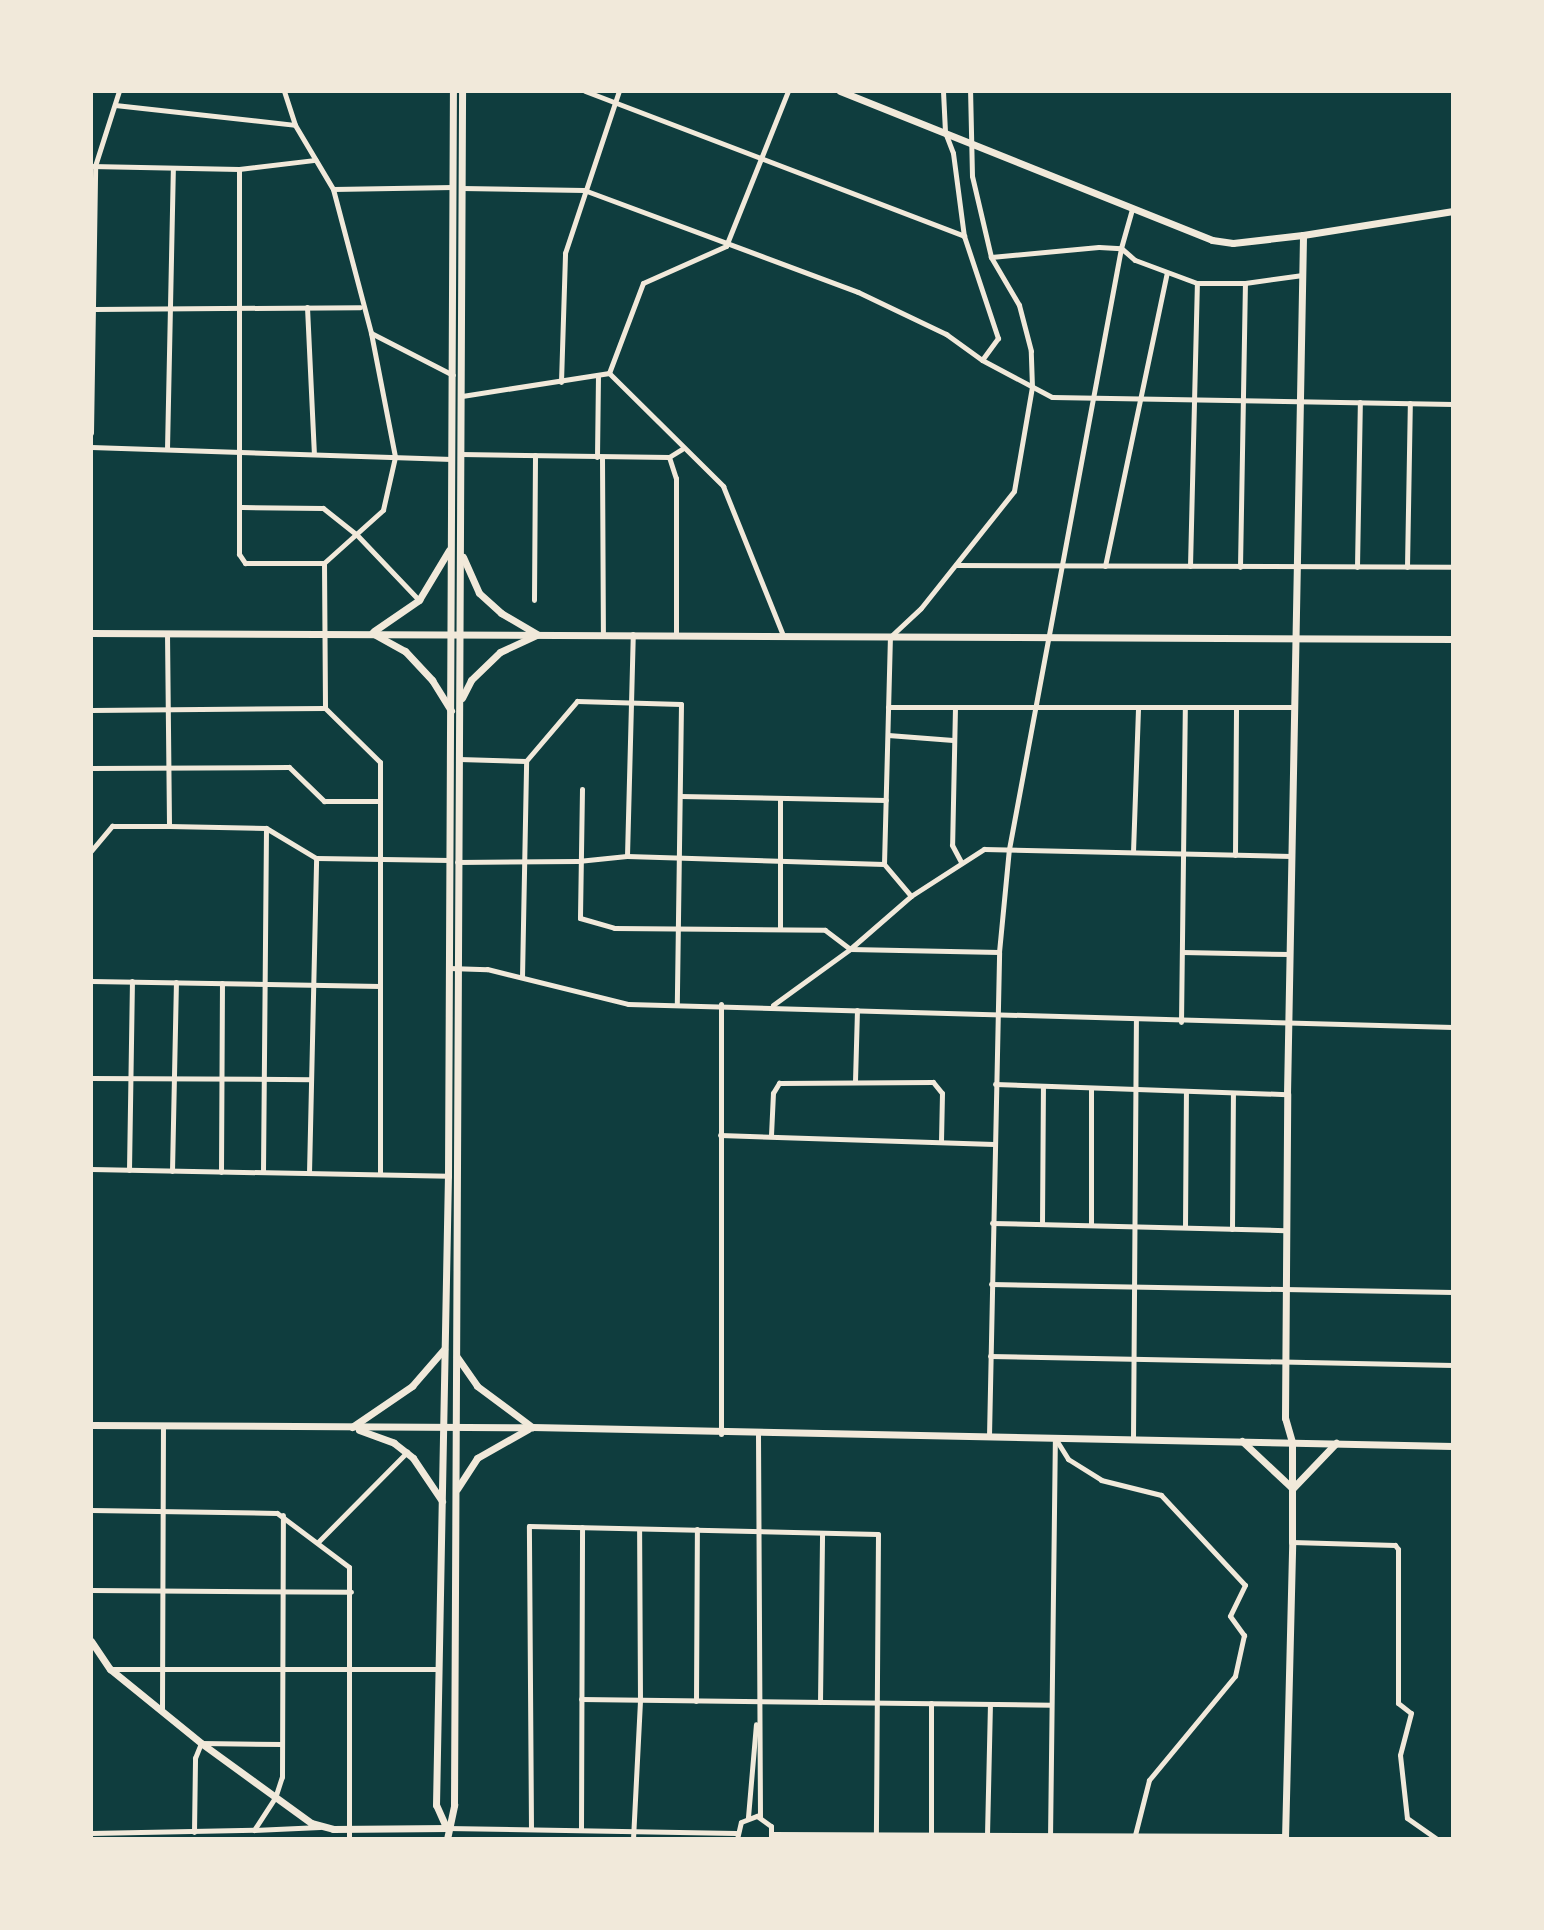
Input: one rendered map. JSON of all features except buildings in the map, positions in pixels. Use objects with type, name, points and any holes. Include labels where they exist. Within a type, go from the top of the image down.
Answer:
[{"type":"street","points":[[91,433],[93,166],[119,91]]},
{"type":"street","points":[[239,169],[242,507],[239,554],[245,563],[324,563],[383,510],[395,457],[371,333],[360,307],[332,189],[295,125],[284,91]]},
{"type":"street","points":[[447,1839],[447,1828],[454,1805],[456,1354],[451,546],[453,91]]},
{"type":"street","points":[[454,861],[462,631],[462,91]]},
{"type":"street","points":[[585,91],[760,161],[964,236]]},
{"type":"street","points":[[561,382],[565,253],[619,91]]},
{"type":"street","points":[[462,396],[598,377],[608,373],[643,283],[726,246],[789,91]]},
{"type":"street","points":[[840,91],[1212,240],[1233,243],[1303,235],[1453,211]]},
{"type":"street","points":[[943,91],[945,132],[953,153],[964,236],[998,338],[982,360]]},
{"type":"street","points":[[911,896],[884,864],[890,636],[922,608],[1014,491],[1032,387],[1031,351],[1019,305],[991,257],[972,176],[970,91]]},
{"type":"street","points":[[115,106],[295,125]]},
{"type":"street","points":[[93,166],[239,169],[315,160]]},
{"type":"street","points":[[167,449],[173,168]]},
{"type":"street","points":[[332,189],[453,187]]},
{"type":"street","points":[[462,188],[584,190],[726,246],[858,292],[946,334],[982,360],[1052,397],[1453,404]]},
{"type":"street","points":[[989,1436],[999,952],[1009,849],[1034,708],[1064,566],[1121,248],[1132,209]]},
{"type":"street","points":[[758,1435],[757,1721],[760,1817],[772,1837],[988,1835],[1285,1838],[1292,1442],[1285,1418],[1285,1230],[1303,235]]},
{"type":"street","points":[[991,257],[1121,248],[1135,260],[1197,283],[1245,283],[1302,275]]},
{"type":"street","points":[[1105,566],[1167,273]]},
{"type":"street","points":[[1190,566],[1197,283]]},
{"type":"street","points":[[1240,566],[1245,283]]},
{"type":"street","points":[[307,307],[314,454]]},
{"type":"street","points":[[93,309],[360,307]]},
{"type":"street","points":[[371,333],[453,375]]},
{"type":"street","points":[[608,373],[682,449],[723,486],[783,635]]},
{"type":"street","points":[[598,377],[603,634]]},
{"type":"street","points":[[1357,567],[1360,402]]},
{"type":"street","points":[[1407,567],[1410,403]]},
{"type":"street","points":[[91,447],[452,459]]},
{"type":"street","points":[[461,454],[669,457],[682,449]]},
{"type":"street","points":[[534,600],[536,456]]},
{"type":"street","points":[[669,457],[676,478],[676,634]]},
{"type":"street","points":[[242,507],[324,508],[357,535],[419,600]]},
{"type":"street","points":[[371,632],[419,600],[451,546]]},
{"type":"street","points":[[461,553],[479,593],[501,613],[537,634]]},
{"type":"street","points":[[324,563],[325,708]]},
{"type":"street","points":[[956,565],[1453,567]]},
{"type":"street","points":[[91,633],[462,631],[537,634],[1453,639]]},
{"type":"street","points":[[371,632],[405,651],[432,680],[452,713]]},
{"type":"street","points":[[167,633],[169,826]]},
{"type":"street","points":[[460,702],[471,680],[500,652],[537,634]]},
{"type":"street","points":[[627,856],[633,634]]},
{"type":"street","points":[[522,977],[526,761],[577,701],[681,704],[677,1004]]},
{"type":"street","points":[[1133,852],[1138,707]]},
{"type":"street","points":[[1181,1022],[1185,707]]},
{"type":"street","points":[[1235,855],[1236,707]]},
{"type":"street","points":[[888,708],[1294,707]]},
{"type":"street","points":[[91,710],[325,708],[380,762],[380,1174]]},
{"type":"street","points":[[955,708],[952,845],[961,862]]},
{"type":"street","points":[[888,735],[953,740]]},
{"type":"street","points":[[459,759],[526,761]]},
{"type":"street","points":[[91,768],[168,765],[289,767],[324,802],[380,801]]},
{"type":"street","points":[[582,789],[578,861],[580,918],[614,928],[825,930],[850,949],[999,952]]},
{"type":"street","points":[[680,796],[886,800]]},
{"type":"street","points":[[780,799],[780,929]]},
{"type":"street","points":[[91,851],[112,826],[169,826],[266,828],[316,858],[578,861],[627,856],[884,864]]},
{"type":"street","points":[[263,1172],[266,828]]},
{"type":"street","points":[[773,1005],[850,949],[911,896],[984,849],[1292,856]]},
{"type":"street","points":[[309,1173],[316,858]]},
{"type":"street","points":[[1182,952],[1290,954]]},
{"type":"street","points":[[453,968],[487,969],[628,1004],[773,1005],[1181,1022],[1453,1027]]},
{"type":"street","points":[[447,1828],[436,1805],[453,968]]},
{"type":"street","points":[[91,981],[380,986]]},
{"type":"street","points":[[129,1170],[132,981]]},
{"type":"street","points":[[172,1171],[176,982]]},
{"type":"street","points":[[221,1172],[222,983]]},
{"type":"street","points":[[721,1004],[721,1434]]},
{"type":"street","points":[[855,1082],[856,1010]]},
{"type":"street","points":[[1133,1439],[1136,1020]]},
{"type":"street","points":[[91,1078],[311,1079]]},
{"type":"street","points":[[771,1135],[773,1093],[779,1083],[933,1082],[942,1093],[941,1142]]},
{"type":"street","points":[[995,1084],[1287,1094]]},
{"type":"street","points":[[1042,1224],[1043,1087]]},
{"type":"street","points":[[1091,1088],[1091,1224]]},
{"type":"street","points":[[1185,1227],[1186,1091]]},
{"type":"street","points":[[1232,1229],[1233,1094]]},
{"type":"street","points":[[720,1135],[994,1144]]},
{"type":"street","points":[[91,1169],[447,1176]]},
{"type":"street","points":[[992,1223],[1285,1230]]},
{"type":"street","points":[[991,1284],[1453,1292]]},
{"type":"street","points":[[352,1427],[412,1386],[444,1349]]},
{"type":"street","points":[[456,1354],[477,1386],[532,1427]]},
{"type":"street","points":[[990,1356],[1453,1365]]},
{"type":"street","points":[[91,1426],[532,1427],[758,1435],[1242,1440],[1453,1446]]},
{"type":"street","points":[[162,1709],[163,1427]]},
{"type":"street","points":[[352,1427],[394,1443],[407,1452],[442,1502]]},
{"type":"street","points":[[455,1493],[477,1458],[532,1427]]},
{"type":"street","points":[[1050,1837],[1055,1438]]},
{"type":"street","points":[[1055,1438],[1068,1459],[1101,1480],[1161,1495],[1245,1585],[1230,1616],[1244,1635],[1235,1676],[1149,1780],[1134,1837]]},
{"type":"street","points":[[1242,1440],[1292,1489]]},
{"type":"street","points":[[1292,1489],[1336,1443]]},
{"type":"street","points":[[318,1542],[407,1452]]},
{"type":"street","points":[[91,1510],[283,1515],[349,1567],[349,1839]]},
{"type":"street","points":[[254,1830],[282,1783],[283,1515]]},
{"type":"street","points":[[531,1828],[529,1526],[878,1534],[876,1837]]},
{"type":"street","points":[[581,1829],[582,1527]]},
{"type":"street","points":[[633,1839],[640,1700],[639,1528]]},
{"type":"street","points":[[696,1701],[697,1530]]},
{"type":"street","points":[[820,1702],[822,1533]]},
{"type":"street","points":[[1292,1542],[1395,1545],[1398,1549],[1398,1703],[1411,1713],[1400,1755],[1407,1818],[1437,1839]]},
{"type":"street","points":[[91,1590],[351,1592]]},
{"type":"street","points":[[91,1641],[110,1669],[201,1743],[275,1798],[320,1827]]},
{"type":"street","points":[[110,1669],[439,1669]]},
{"type":"street","points":[[580,1699],[1051,1704]]},
{"type":"street","points":[[930,1835],[931,1703]]},
{"type":"street","points":[[988,1835],[990,1704]]},
{"type":"street","points":[[91,1833],[320,1827],[634,1829],[737,1836],[748,1817],[757,1721]]},
{"type":"street","points":[[201,1743],[282,1744]]},
{"type":"street","points":[[194,1832],[195,1758],[201,1743]]},
{"type":"street","points":[[748,1817],[760,1817]]}]
